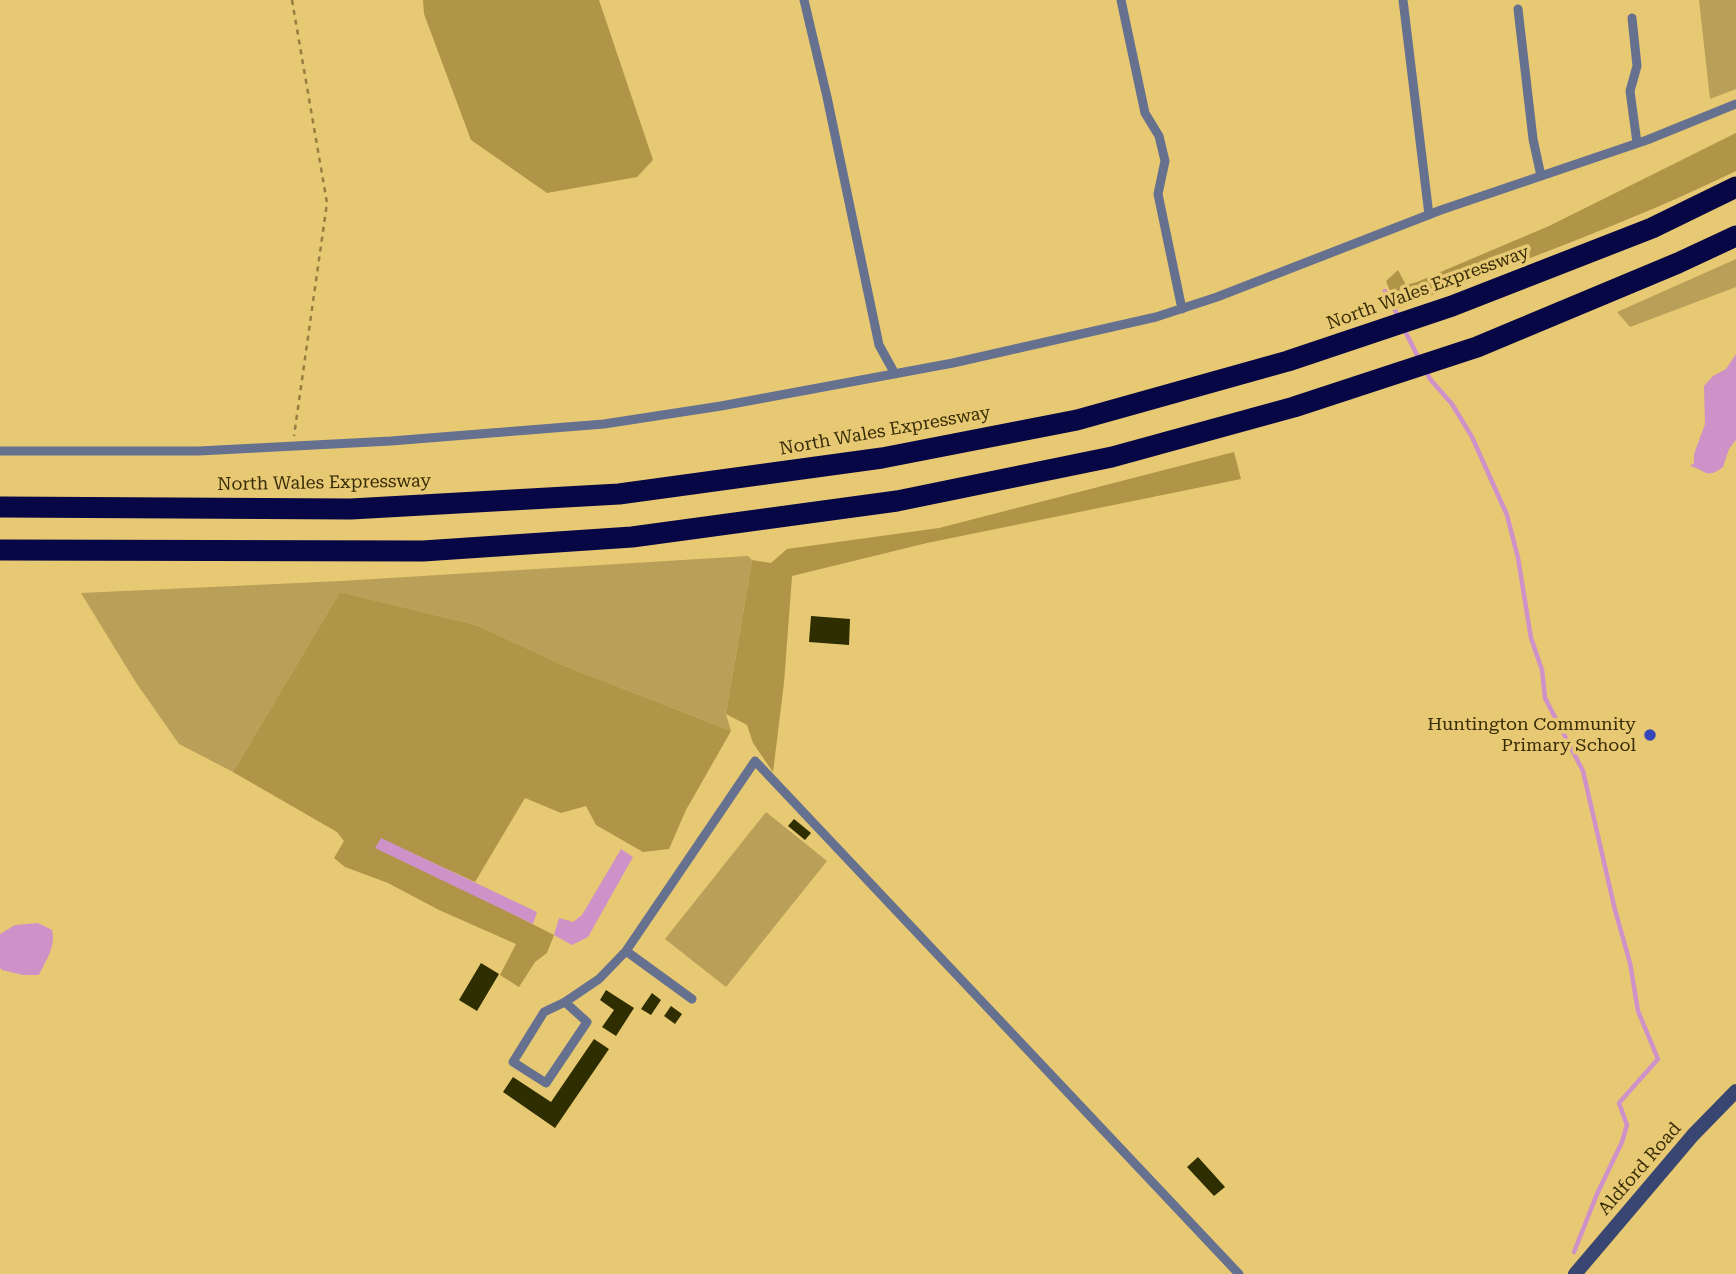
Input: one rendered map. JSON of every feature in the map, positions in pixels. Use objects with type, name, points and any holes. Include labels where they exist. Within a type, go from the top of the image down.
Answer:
[{"type":"highway","name":"North Wales Expressway","points":[[0,507],[351,509],[619,494],[882,458],[1077,420],[1288,362],[1408,322],[1652,228],[1736,187]]},
{"type":"highway","points":[[0,550],[423,551],[632,537],[897,501],[1112,457],[1294,407],[1476,347],[1736,236]]},
{"type":"main road","name":"Aldford Road","points":[[1575,1274],[1693,1135],[1736,1091]]},
{"type":"lane","points":[[804,0],[827,97],[878,345],[895,374]]},
{"type":"lane","points":[[1121,0],[1144,113],[1159,136],[1165,161],[1158,194],[1182,309]]},
{"type":"lane","points":[[1403,0],[1429,215]]},
{"type":"lane","points":[[1518,9],[1533,139],[1541,176]]},
{"type":"lane","points":[[1632,18],[1637,66],[1630,91],[1637,144]]},
{"type":"lane","points":[[0,451],[200,451],[292,447],[604,424],[895,374],[1182,309],[1429,215],[1637,144],[1736,104]]},
{"type":"lane","points":[[565,1002],[587,1022],[546,1083],[513,1062],[544,1012],[565,1002],[599,979],[626,951],[754,761],[1239,1274]]},
{"type":"lane","points":[[626,951],[692,999]]},
{"type":"path","points":[[292,0],[327,203],[292,447]]},
{"type":"shaded area","points":[[423,0],[599,0],[653,160],[637,177],[547,193],[471,140],[424,14]]},
{"type":"shaded area","points":[[1699,0],[1736,0],[1736,89],[1710,99]]},
{"type":"shaded area","points":[[1736,133],[1736,171],[1611,226],[1397,308],[1386,281],[1398,270],[1406,285],[1417,282],[1549,226]]},
{"type":"shaded area","points":[[1736,259],[1736,287],[1630,327],[1617,312]]},
{"type":"shaded area","points":[[1736,354],[1736,440],[1729,449],[1723,467],[1713,473],[1706,473],[1690,466],[1694,463],[1694,454],[1705,424],[1704,386],[1713,376],[1726,369]]},
{"type":"shaded area","points":[[1234,452],[1241,479],[927,543],[792,576],[784,683],[773,772],[753,743],[747,725],[726,714],[752,560],[771,563],[787,549],[939,528]]},
{"type":"shaded area","points":[[748,556],[752,560],[726,714],[731,731],[565,666],[476,625],[340,592],[233,772],[179,744],[135,681],[81,593],[341,581]]},
{"type":"shaded area","points":[[340,592],[476,625],[565,666],[731,731],[686,810],[669,849],[643,852],[596,825],[586,806],[561,813],[525,798],[475,882],[381,839],[376,848],[554,935],[547,953],[535,962],[519,987],[500,975],[516,944],[439,910],[388,883],[345,867],[334,858],[344,841],[337,832],[233,772]]},
{"type":"shaded area","points":[[766,812],[827,861],[726,987],[665,939]]},
{"type":"shaded area","points":[[381,838],[537,912],[533,924],[375,848]]},
{"type":"shaded area","points":[[621,849],[633,857],[588,937],[572,945],[554,935],[559,918],[573,922],[582,915]]},
{"type":"shaded area","points":[[38,923],[52,930],[53,936],[50,953],[39,975],[23,975],[2,970],[0,934],[15,925]]},
{"type":"building","points":[[811,616],[850,619],[849,645],[809,642]]},
{"type":"building","points":[[794,819],[811,833],[805,840],[788,826]]},
{"type":"building","points":[[481,963],[499,974],[477,1011],[459,1000]]},
{"type":"building","points":[[606,990],[634,1008],[616,1036],[602,1027],[614,1010],[600,1000]]},
{"type":"building","points":[[652,993],[661,1000],[651,1015],[641,1009]]},
{"type":"building","points":[[671,1006],[682,1014],[675,1024],[664,1016]]},
{"type":"building","points":[[594,1039],[609,1049],[555,1128],[503,1092],[513,1077],[551,1102]]},
{"type":"building","points":[[1198,1157],[1225,1187],[1214,1196],[1187,1167]]},
{"type":"waterway","points":[[1385,291],[1399,318]]},
{"type":"waterway","points":[[1404,329],[1419,359]]},
{"type":"waterway","points":[[1425,369],[1430,379],[1452,404],[1472,437],[1507,515],[1518,558],[1531,638],[1542,670],[1545,698],[1583,771],[1630,963],[1638,1011],[1658,1059],[1619,1103],[1627,1125],[1622,1142],[1597,1194],[1574,1252]]},
{"type":"place","name":"Huntington Community Primary School","points":[[1650,735]]}]
